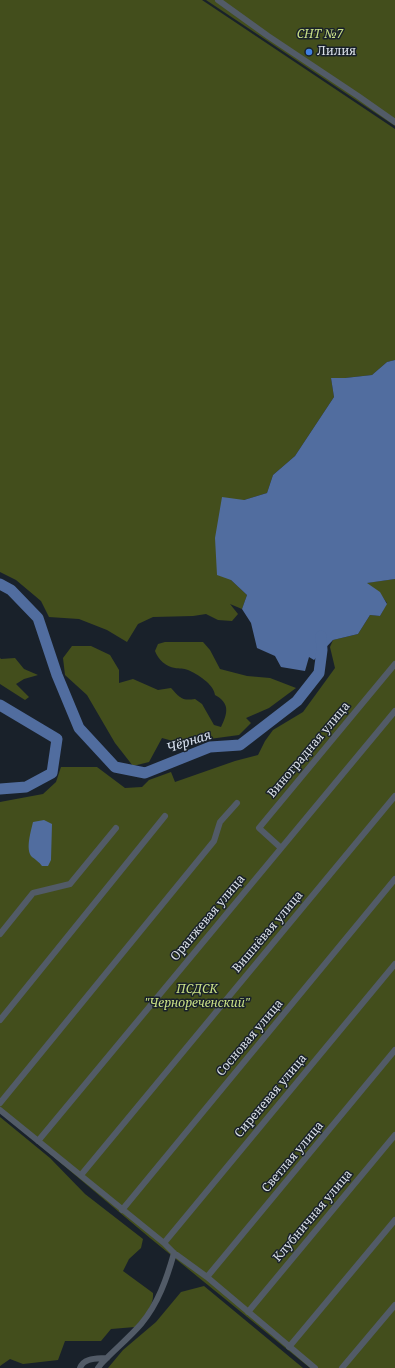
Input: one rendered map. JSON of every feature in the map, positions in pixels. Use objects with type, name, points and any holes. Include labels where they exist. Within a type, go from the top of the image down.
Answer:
[{"type":"street","points":[[218,0],[268,36],[395,122]]},
{"type":"street","name":"Виноградная улица","points":[[281,848],[259,828],[395,664]]},
{"type":"street","name":"Оранжевая улица","points":[[38,1141],[395,711]]},
{"type":"street","name":"Вишнёвая улица","points":[[80,1175],[395,796]]},
{"type":"street","points":[[0,1103],[214,841],[220,822],[237,803]]},
{"type":"street","points":[[0,1020],[165,816]]},
{"type":"street","points":[[0,934],[33,894],[70,884],[116,828]]},
{"type":"street","name":"Сосновая улица","points":[[122,1210],[395,879]]},
{"type":"street","name":"Сиреневая улица","points":[[164,1243],[395,964]]},
{"type":"street","name":"Светлая улица","points":[[207,1277],[395,1050]]},
{"type":"street","points":[[0,1110],[164,1243],[174,1254],[207,1277],[289,1348],[315,1368]]},
{"type":"street","name":"Клубничная улица","points":[[248,1312],[395,1134]]},
{"type":"street","points":[[289,1348],[395,1220]]},
{"type":"street","points":[[98,1368],[141,1325],[149,1313],[167,1278],[174,1254]]},
{"type":"street","points":[[342,1368],[395,1305]]},
{"type":"street","points":[[80,1368],[85,1362],[92,1359],[107,1358]]},
{"type":"green space","points":[[0,0],[202,0],[395,129],[395,360],[387,362],[372,375],[331,378],[334,397],[295,456],[273,475],[267,493],[244,500],[231,580],[247,595],[242,609],[230,604],[238,614],[232,621],[218,620],[206,614],[193,616],[153,617],[138,624],[127,642],[107,630],[79,619],[49,617],[41,601],[16,580],[0,572]]},
{"type":"green space","name":"СНТ №7","points":[[206,0],[395,0],[395,126]]},
{"type":"green space","name":"ПСДСК \"Чернореченский\"","points":[[395,579],[395,1368],[310,1368],[150,1238],[0,1112],[0,802],[43,794],[56,782],[61,767],[97,767],[125,788],[142,787],[149,780],[171,772],[175,782],[235,761],[258,755],[265,741],[273,730],[303,712],[335,668],[330,647],[333,640],[358,634],[370,615],[380,616],[387,603],[379,592],[366,583]]},
{"type":"green space","points":[[165,642],[203,642],[210,650],[220,669],[247,676],[270,678],[296,688],[269,708],[246,718],[251,723],[239,735],[180,743],[162,738],[149,762],[133,766],[115,743],[87,695],[65,675],[63,658],[72,646],[91,646],[110,655],[119,670],[119,683],[133,679],[158,690],[171,688],[182,698],[187,700],[195,699],[202,704],[214,725],[221,727],[226,713],[223,701],[215,695],[212,687],[200,677],[186,669],[168,666],[160,660],[155,651],[158,644]]},
{"type":"green space","points":[[0,658],[15,658],[24,669],[38,675],[24,679],[16,684],[29,697],[25,700],[0,684]]},
{"type":"green space","points":[[0,1117],[50,1158],[85,1194],[143,1239],[141,1248],[129,1259],[123,1271],[153,1293],[152,1303],[147,1312],[135,1327],[111,1329],[101,1341],[65,1341],[58,1360],[23,1364],[10,1359],[0,1366]]},
{"type":"green space","points":[[204,1286],[303,1368],[108,1368],[123,1350],[156,1322],[181,1292]]},
{"type":"water","points":[[395,360],[395,579],[367,583],[380,592],[387,604],[380,616],[370,615],[358,634],[333,640],[314,660],[309,657],[305,671],[281,667],[275,656],[257,648],[251,623],[242,609],[247,595],[231,580],[217,575],[215,538],[222,497],[244,500],[267,493],[273,475],[295,456],[334,397],[331,378],[372,375],[387,362]]},
{"type":"water","points":[[44,820],[52,824],[51,860],[48,866],[42,866],[32,857],[29,850],[29,840],[33,822]]},
{"type":"waterway","name":"Чёрная","points":[[0,584],[11,590],[38,618],[57,675],[79,728],[115,767],[145,773],[210,747],[240,745],[297,701],[319,673],[322,650],[321,636]]},
{"type":"waterway","name":"Чёрная","points":[[0,705],[57,739],[52,773],[26,787],[0,789]]},
{"type":"place","name":"Лилия","points":[[309,52]]}]
